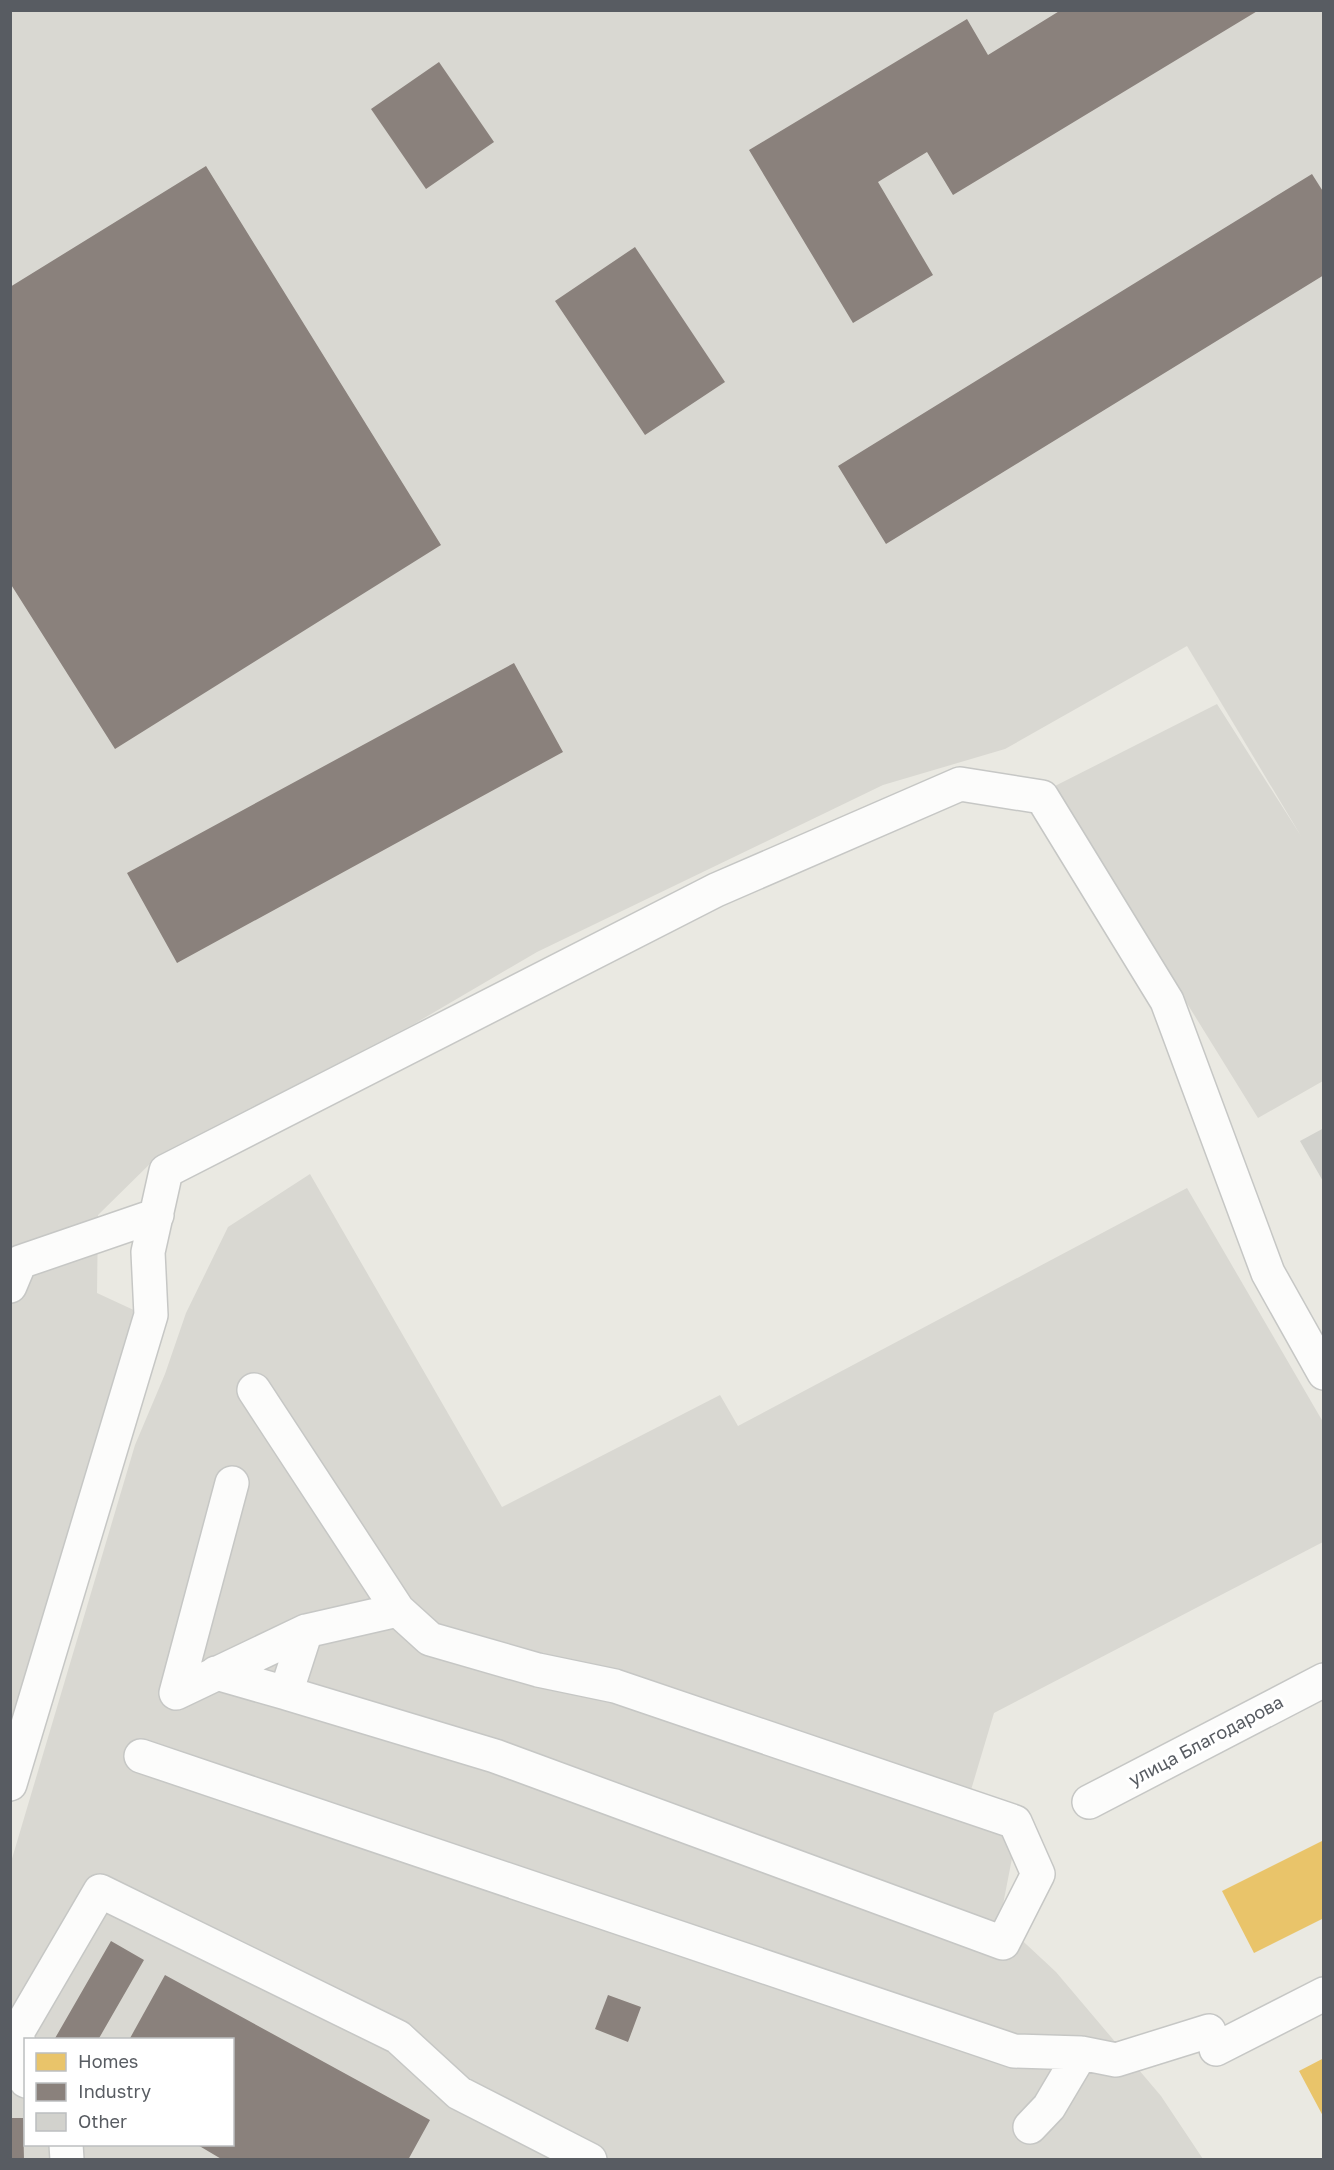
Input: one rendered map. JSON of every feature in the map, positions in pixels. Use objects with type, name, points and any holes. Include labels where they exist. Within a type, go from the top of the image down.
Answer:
[{"type":"street","points":[[10,1784],[151,1315],[148,1252],[166,1171],[716,890],[960,784],[1042,797],[1049,807],[1167,1001],[1268,1273],[1323,1373]]},
{"type":"street","points":[[10,1286],[20,1262],[156,1215]]},
{"type":"street","points":[[216,1673],[495,1756],[1003,1943],[1038,1874],[1015,1822],[615,1686],[538,1670],[430,1640],[398,1610],[254,1390]]},
{"type":"street","points":[[232,1483],[176,1693],[306,1631],[398,1610]]},
{"type":"street","points":[[286,1693],[306,1631]]},
{"type":"street","name":"улица Благодарова","points":[[1089,1802],[1323,1680]]},
{"type":"street","points":[[141,1756],[1014,2051],[1082,2054],[1116,2060],[1213,2040],[1323,1994]]},
{"type":"street","points":[[24,2070],[17,2033],[100,1891],[398,2037],[459,2093],[590,2160]]},
{"type":"street","points":[[1030,2127],[1049,2107],[1082,2054]]},
{"type":"shaded area","points":[[11,11],[1323,11],[1323,1081],[1258,1118],[1053,787],[1217,704],[1301,836],[1187,646],[1005,749],[883,785],[537,952],[414,1024],[160,1154],[98,1215],[97,1293],[138,1312],[11,1733]]},
{"type":"shaded area","points":[[310,1174],[502,1507],[720,1395],[738,1426],[1187,1188],[1323,1422],[1323,1542],[994,1713],[971,1790],[1014,1848],[1000,1920],[1056,1972],[1161,2096],[1203,2159],[11,2160],[11,1862],[135,1445],[165,1374],[186,1313],[228,1227]]},
{"type":"building: Homes","points":[[1324,1840],[1324,1918],[1254,1953],[1222,1891]]},
{"type":"building: Homes","points":[[1324,2058],[1324,2118],[1299,2071]]},
{"type":"building: Industry","points":[[1061,10],[1259,10],[953,195],[927,152],[878,182],[933,275],[853,323],[749,150],[967,19],[988,55]]},
{"type":"building: Industry","points":[[439,62],[494,142],[426,189],[371,109]]},
{"type":"building: Industry","points":[[206,166],[441,545],[115,749],[10,583],[10,287]]},
{"type":"building: Industry","points":[[1312,174],[1324,193],[1324,275],[886,544],[838,466]]},
{"type":"building: Industry","points":[[635,247],[725,382],[645,435],[555,301]]},
{"type":"building: Industry","points":[[514,663],[563,752],[177,963],[127,873]]},
{"type":"building: Industry","points":[[111,1941],[144,1960],[99,2038],[55,2038]]},
{"type":"building: Industry","points":[[165,1975],[430,2120],[408,2160],[223,2160],[199,2146],[234,2146],[234,2038],[130,2038]]},
{"type":"building: Industry","points":[[608,1995],[641,2007],[628,2042],[595,2029]]},
{"type":"building: Industry","points":[[10,2118],[23,2118],[24,2160],[10,2160]]},
{"type":"building: Other","points":[[1324,1128],[1324,1183],[1300,1141]]}]
